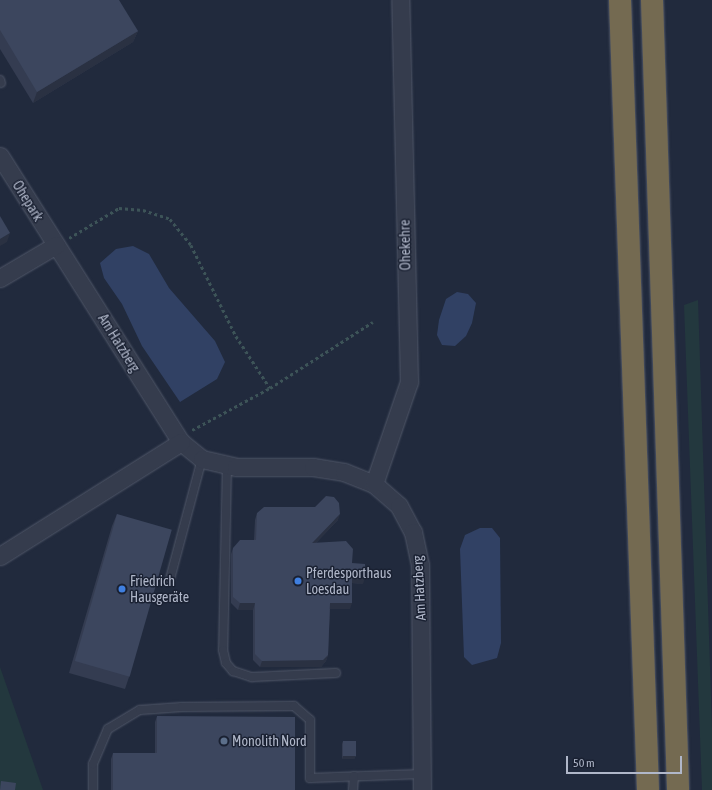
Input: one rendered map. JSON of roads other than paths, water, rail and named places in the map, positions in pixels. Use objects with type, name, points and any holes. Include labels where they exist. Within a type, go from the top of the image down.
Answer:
[{"type":"highway","points":[[620,0],[648,790]]},
{"type":"highway","points":[[652,0],[678,790]]},
{"type":"street","name":"Ohekehre","points":[[374,484],[408,382],[400,0]]},
{"type":"street","name":"Ohepark","points":[[0,156],[56,245]]},
{"type":"street","name":"Am Hatzberg","points":[[56,245],[181,442],[202,459],[227,465],[313,467],[344,472],[374,484],[399,506],[413,532],[420,566],[422,782]]},
{"type":"street","points":[[0,278],[56,245]]},
{"type":"street","points":[[0,556],[181,442]]},
{"type":"lane","points":[[170,579],[202,459]]},
{"type":"lane","points":[[227,465],[223,650],[226,663],[233,671],[252,677],[336,673]]},
{"type":"lane","points":[[93,790],[93,764],[108,729],[140,710],[182,707],[294,706],[310,720],[310,778],[354,776],[422,782]]},
{"type":"lane","points":[[353,790],[354,776]]},
{"type":"water","points":[[133,246],[149,254],[169,288],[215,341],[225,362],[217,379],[180,402],[142,346],[122,304],[104,278],[100,263],[116,249]]},
{"type":"water","points":[[457,292],[468,294],[476,303],[472,323],[466,336],[455,346],[442,345],[437,335],[439,320],[446,299]]},
{"type":"water","points":[[480,528],[492,528],[500,538],[501,643],[497,658],[472,665],[464,657],[460,549],[465,535]]},
{"type":"place","name":"Pferdesporthaus Loesdau","points":[[298,581]]},
{"type":"place","name":"Friedrich Hausgeräte","points":[[122,589]]},
{"type":"place","name":"Monolith Nord","points":[[224,741]]}]
